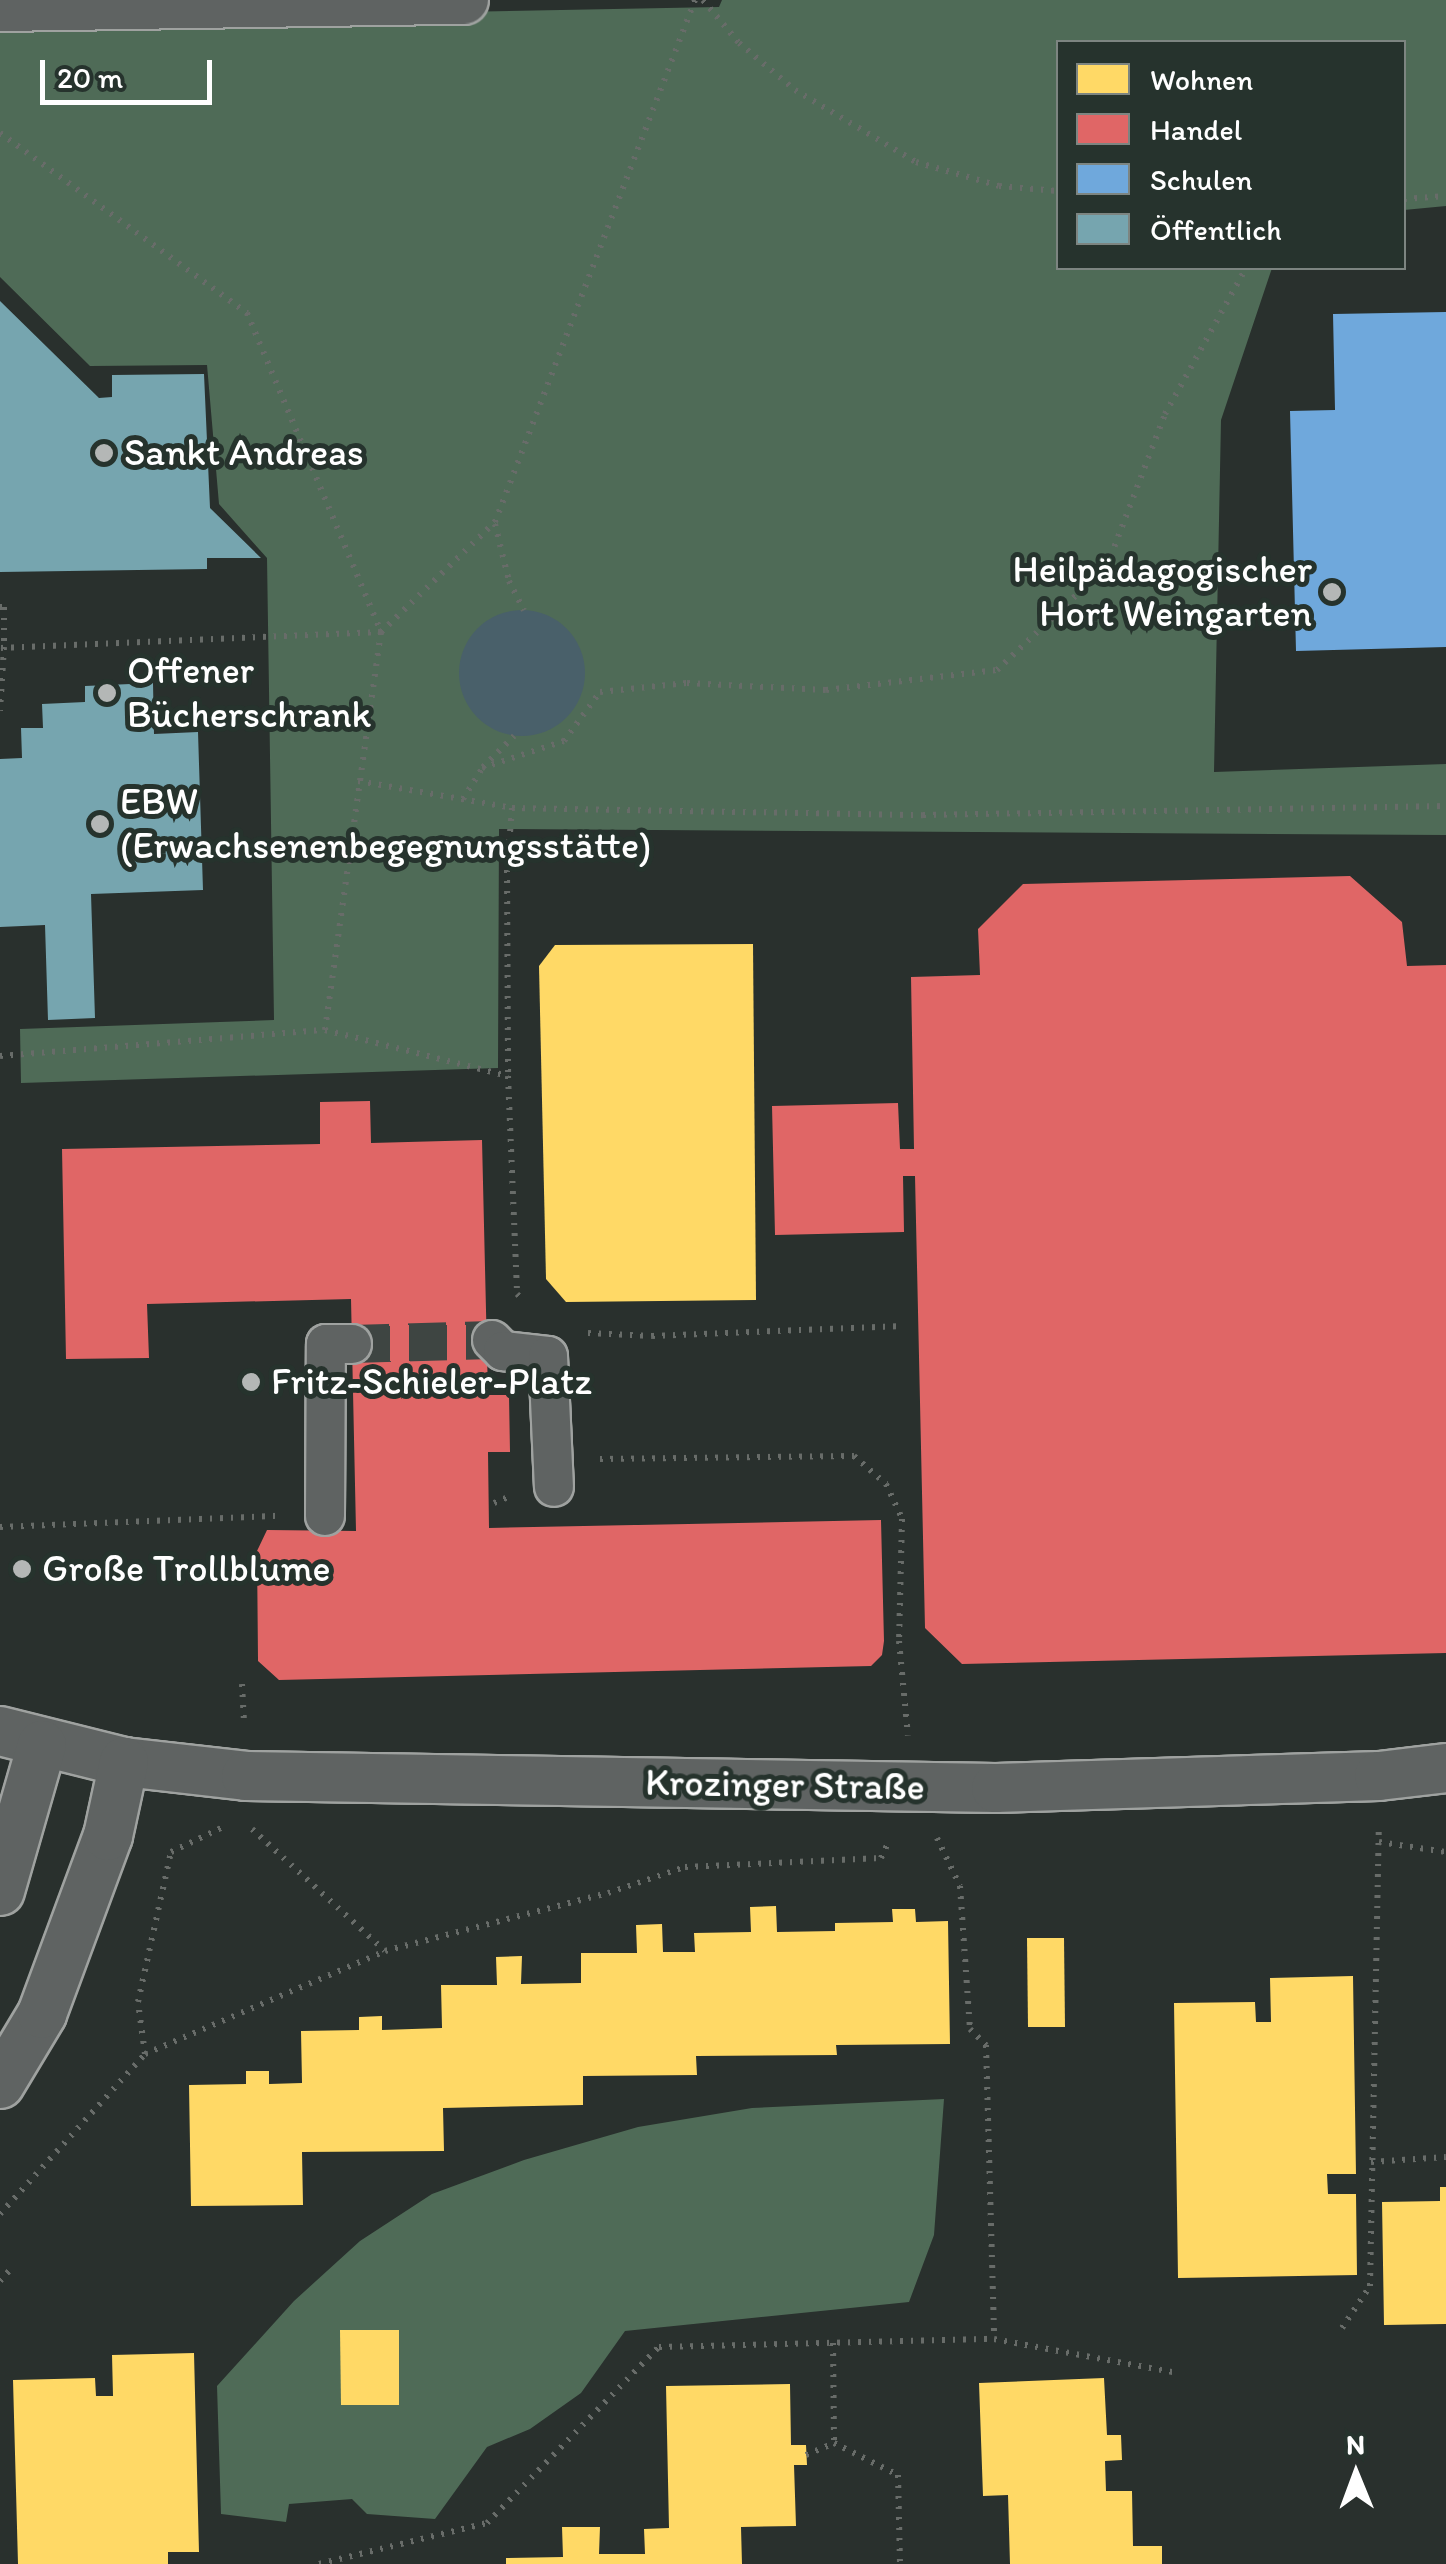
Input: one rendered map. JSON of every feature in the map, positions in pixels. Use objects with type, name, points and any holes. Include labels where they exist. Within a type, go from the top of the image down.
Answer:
[{"type":"street","points":[[0,6],[464,0]]},
{"type":"street","points":[[492,1340],[504,1351],[538,1342],[548,1356],[554,1487]]},
{"type":"street","points":[[325,1516],[326,1344],[352,1344]]},
{"type":"street","name":"Krozinger Straße","points":[[0,1891],[21,1738],[124,1762],[246,1776],[921,1805],[1380,1776],[1446,1768]]},
{"type":"street","points":[[0,2084],[42,2014],[108,1836],[124,1762]]},
{"type":"path","points":[[2,648],[381,632],[495,522],[695,0]]},
{"type":"path","points":[[703,0],[739,43],[795,90],[916,162],[999,186],[1056,192]]},
{"type":"path","points":[[0,133],[247,313],[381,632],[325,1030]]},
{"type":"path","points":[[1406,198],[1446,196]]},
{"type":"path","points":[[482,768],[564,741],[600,692],[687,683],[826,690],[997,670],[1106,566],[1165,414],[1245,270]]},
{"type":"path","points":[[495,522],[508,582],[524,610]]},
{"type":"path","points":[[0,608],[0,710]]},
{"type":"path","points":[[463,799],[482,768],[514,736]]},
{"type":"path","points":[[358,781],[512,808],[922,815],[1446,806]]},
{"type":"path","points":[[512,808],[506,870],[508,1076],[517,1294],[538,1342],[897,1326]]},
{"type":"path","points":[[0,1056],[325,1030],[508,1076]]},
{"type":"path","points":[[494,1503],[554,1487],[590,1459],[854,1456],[886,1484],[902,1519],[899,1641],[921,1805],[960,1886],[970,2029],[986,2045],[994,2340]]},
{"type":"path","points":[[0,1527],[325,1516]]},
{"type":"path","points":[[1342,2328],[1370,2286],[1380,1776]]},
{"type":"path","points":[[0,2214],[146,2054],[385,1951],[608,1893],[685,1867],[881,1858],[921,1805]]},
{"type":"path","points":[[146,2054],[138,2002],[171,1852],[240,1819],[385,1951]]},
{"type":"path","points":[[1379,1842],[1446,1852]]},
{"type":"path","points":[[1372,2162],[1446,2157]]},
{"type":"path","points":[[0,2282],[10,2270]]},
{"type":"path","points":[[320,2564],[487,2523],[659,2347],[994,2340],[1177,2372]]},
{"type":"path","points":[[833,2343],[834,2444]]},
{"type":"path","points":[[806,2456],[834,2444],[898,2475],[900,2564]]},
{"type":"green space","points":[[722,0],[1446,0],[1446,206],[1406,210],[1406,40],[1056,40],[1056,270],[1271,270],[1221,420],[1214,772],[1446,764],[1446,835],[499,829],[498,1068],[21,1083],[20,1029],[274,1020],[267,558],[219,504],[207,365],[90,366],[0,277],[0,21],[719,7]]},
{"type":"green space","points":[[944,2099],[934,2235],[909,2302],[625,2331],[581,2393],[530,2429],[487,2447],[435,2519],[367,2514],[352,2499],[289,2504],[286,2522],[221,2514],[217,2386],[294,2301],[360,2241],[432,2194],[524,2160],[638,2127],[752,2108]]},
{"type":"water","points":[[522,610],[546,615],[566,629],[580,649],[585,673],[580,697],[566,717],[546,731],[522,736],[498,731],[478,717],[464,697],[459,673],[464,649],[478,629],[498,615]]},
{"type":"building: Wohnen","points":[[753,944],[756,1300],[566,1302],[546,1279],[539,966],[555,945]]},
{"type":"building: Wohnen","points":[[776,1906],[777,1932],[835,1931],[835,1923],[893,1922],[892,1909],[915,1909],[916,1922],[948,1921],[950,2044],[836,2045],[837,2055],[696,2056],[697,2075],[583,2076],[583,2105],[443,2108],[444,2151],[302,2152],[303,2205],[191,2206],[189,2085],[246,2084],[246,2071],[269,2071],[269,2084],[302,2083],[301,2031],[359,2030],[359,2017],[382,2016],[382,2030],[442,2028],[441,1985],[497,1985],[496,1957],[522,1956],[521,1984],[581,1983],[581,1953],[637,1953],[636,1925],[662,1924],[663,1952],[695,1952],[694,1933],[751,1932],[750,1907]]},
{"type":"building: Wohnen","points":[[1027,1938],[1064,1938],[1065,2027],[1028,2027]]},
{"type":"building: Wohnen","points":[[1353,1976],[1356,2174],[1327,2174],[1328,2194],[1356,2194],[1357,2275],[1178,2278],[1174,2003],[1255,2002],[1256,2022],[1271,2022],[1270,1978]]},
{"type":"building: Wohnen","points":[[1440,2187],[1446,2187],[1446,2324],[1384,2325],[1382,2202],[1440,2201]]},
{"type":"building: Wohnen","points":[[340,2330],[399,2330],[399,2405],[341,2405]]},
{"type":"building: Wohnen","points":[[194,2353],[199,2552],[168,2552],[168,2564],[18,2564],[13,2380],[95,2378],[96,2396],[113,2396],[112,2355]]},
{"type":"building: Wohnen","points":[[1104,2378],[1107,2435],[1121,2435],[1122,2460],[1105,2461],[1106,2491],[1132,2491],[1133,2546],[1162,2546],[1162,2564],[1010,2564],[1008,2495],[983,2496],[979,2383]]},
{"type":"building: Wohnen","points":[[790,2384],[791,2445],[806,2445],[807,2465],[794,2465],[796,2526],[741,2527],[742,2564],[506,2564],[506,2558],[563,2557],[562,2527],[600,2527],[599,2554],[645,2554],[644,2529],[669,2528],[666,2386]]},
{"type":"building: Handel","points":[[1350,876],[1402,922],[1407,966],[1446,965],[1446,1653],[962,1664],[925,1628],[915,1176],[903,1176],[904,1232],[775,1235],[772,1106],[898,1103],[900,1149],[914,1149],[911,977],[980,975],[978,929],[1023,884]]},
{"type":"building: Handel","points":[[370,1101],[371,1143],[482,1140],[488,1395],[509,1395],[510,1452],[488,1452],[489,1528],[881,1520],[884,1641],[882,1655],[871,1666],[279,1680],[258,1661],[257,1551],[267,1530],[356,1531],[351,1299],[147,1304],[149,1358],[66,1359],[62,1149],[320,1144],[320,1102]]},
{"type":"building: Schulen","name":"Heilpädagogischer Hort Weingarten","points":[[1446,312],[1446,647],[1296,651],[1290,411],[1335,410],[1333,314]]},
{"type":"building: Öffentlich","name":"Sankt Andreas","points":[[0,301],[99,398],[112,397],[112,375],[204,374],[210,508],[261,558],[207,558],[207,569],[0,572]]},
{"type":"building: Öffentlich","name":"EBW (Erwachsenenbegegnungsstätte)","points":[[153,683],[154,734],[198,732],[203,890],[91,894],[95,1018],[48,1020],[45,925],[0,927],[0,759],[22,758],[21,728],[43,728],[42,704],[85,702],[85,686]]},
{"type":"tunnel","points":[[352,1344],[492,1340]]},
{"type":"place","name":"Sankt Andreas","points":[[104,453]]},
{"type":"place","name":"Heilpädagogischer Hort Weingarten","points":[[1332,592]]},
{"type":"place","name":"Offener Bücherschrank","points":[[107,693]]},
{"type":"place","name":"EBW (Erwachsenenbegegnungsstätte)","points":[[100,824]]},
{"type":"place","name":"Fritz-Schieler-Platz","points":[[251,1382]]},
{"type":"place","name":"Große Trollblume","points":[[22,1569]]}]
